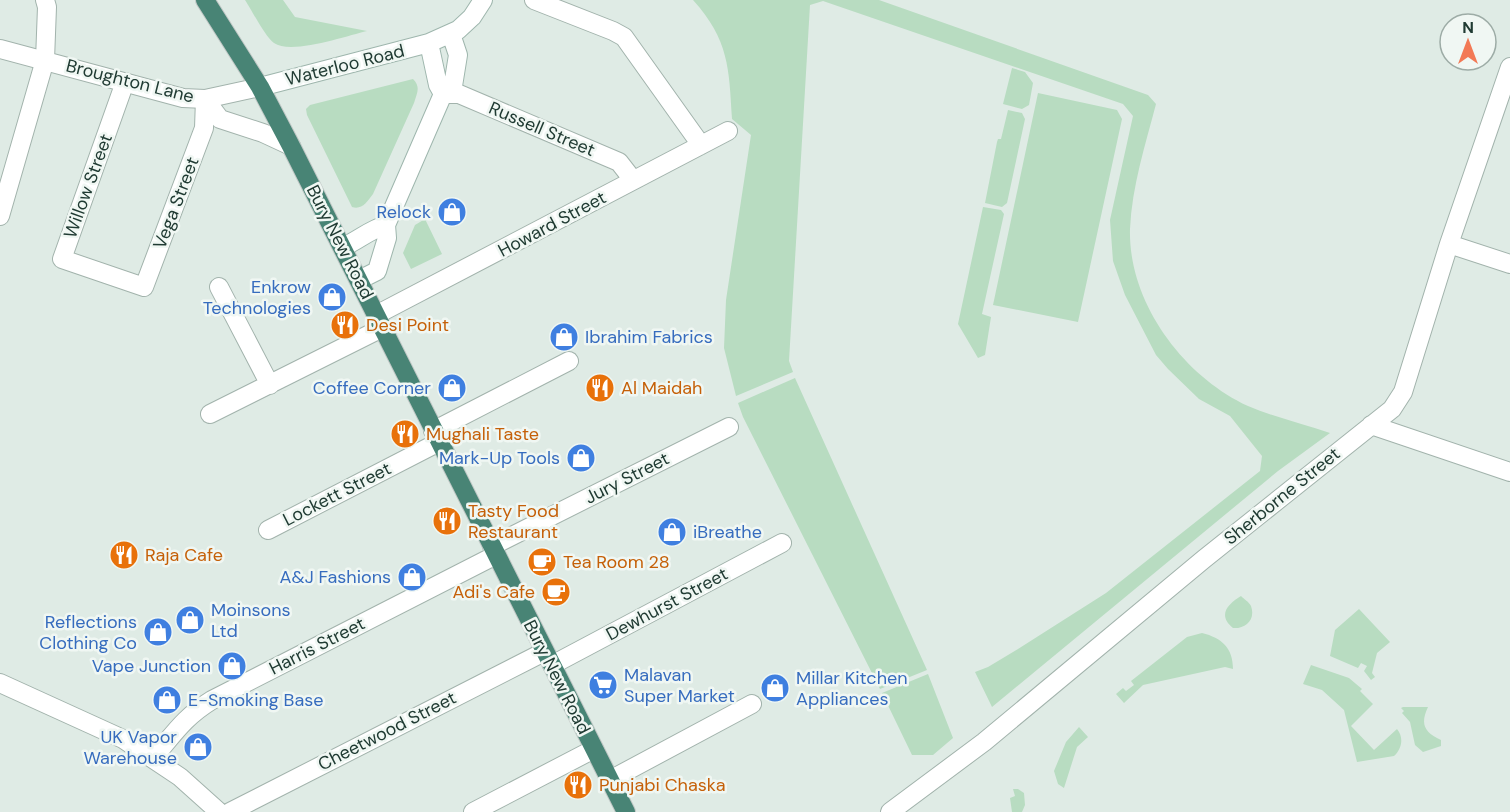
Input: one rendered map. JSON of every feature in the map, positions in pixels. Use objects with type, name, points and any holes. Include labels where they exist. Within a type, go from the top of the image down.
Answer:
[{"type":"highway","name":"Bury New Road","points":[[205,0],[260,87],[343,247],[626,812]]},
{"type":"street","points":[[0,216],[45,60],[47,7],[45,0]]},
{"type":"street","name":"Waterloo Road","points":[[260,87],[429,43],[458,30],[472,18],[483,0]]},
{"type":"street","points":[[534,0],[624,37],[701,145]]},
{"type":"street","points":[[359,280],[377,271],[387,238],[386,225],[443,94],[453,86],[458,55],[451,34]]},
{"type":"street","name":"Waterloo Road","points":[[429,43],[438,85],[443,94]]},
{"type":"street","name":"Broughton Lane","points":[[0,49],[183,98],[205,99],[260,87]]},
{"type":"street","name":"Sherborne Street","points":[[890,812],[984,742],[1204,559],[1391,411],[1403,392],[1449,244],[1510,67]]},
{"type":"street","name":"Willow Street","points":[[125,82],[62,259],[126,281]]},
{"type":"street","name":"Russell Street","points":[[443,94],[459,94],[619,162],[633,180]]},
{"type":"street","points":[[205,99],[220,119],[263,133],[291,147]]},
{"type":"street","name":"Vega Street","points":[[126,281],[144,287],[204,128],[205,99]]},
{"type":"street","name":"Howard Street","points":[[210,414],[270,385],[379,321],[633,180],[728,131]]},
{"type":"street","points":[[343,247],[359,240],[371,229],[386,225]]},
{"type":"street","points":[[1449,244],[1510,264]]},
{"type":"street","points":[[219,287],[270,385]]},
{"type":"street","name":"Lockett Street","points":[[268,530],[569,361]]},
{"type":"street","points":[[1371,425],[1510,472]]},
{"type":"street","name":"Jury Street","points":[[494,550],[729,427]]},
{"type":"street","name":"Dewhurst Street","points":[[548,658],[782,543]]},
{"type":"street","name":"Harris Street","points":[[153,758],[179,725],[210,702],[494,550]]},
{"type":"street","name":"Cheetwood Street","points":[[230,812],[548,658]]},
{"type":"street","points":[[0,683],[123,739],[180,777],[219,812]]},
{"type":"street","points":[[610,780],[752,704]]},
{"type":"street","points":[[473,812],[594,749]]},
{"type":"green space","points":[[245,0],[283,0],[295,17],[367,31],[305,46],[282,46],[274,43],[267,35]]},
{"type":"green space","points":[[693,0],[879,0],[1148,95],[1156,104],[1136,182],[1130,229],[1132,256],[1138,283],[1149,309],[1164,334],[1182,356],[1224,393],[1258,410],[1330,433],[1278,471],[992,707],[975,672],[1018,649],[1106,593],[1260,471],[1262,456],[1230,416],[1199,399],[1156,355],[1125,295],[1113,261],[1110,220],[1133,116],[1123,104],[823,1],[810,5],[789,361],[793,372],[736,396],[724,348],[726,300],[751,135],[732,119],[725,55],[714,28]]},
{"type":"green space","points":[[1012,68],[1025,72],[1033,83],[1029,105],[1022,109],[1003,104]]},
{"type":"green space","points":[[413,79],[418,87],[414,103],[373,194],[361,206],[352,207],[306,109],[310,105]]},
{"type":"green space","points":[[1038,93],[1117,110],[1122,119],[1078,322],[993,305]]},
{"type":"green space","points":[[1008,110],[1022,113],[1025,119],[1007,203],[1002,207],[985,203],[997,142],[1001,139]]},
{"type":"green space","points":[[983,207],[1001,210],[1004,214],[982,314],[991,317],[985,355],[978,358],[958,324]]},
{"type":"green space","points":[[425,219],[442,254],[411,269],[403,253],[415,225]]},
{"type":"green space","points":[[795,378],[927,670],[880,689],[738,403]]},
{"type":"green space","points":[[1241,596],[1251,606],[1251,619],[1242,627],[1233,628],[1226,619],[1226,610]]},
{"type":"green space","points":[[1359,609],[1390,642],[1377,653],[1372,673],[1375,677],[1371,680],[1364,671],[1367,666],[1361,663],[1358,668],[1330,656],[1335,630]]},
{"type":"green space","points":[[1202,633],[1225,645],[1231,655],[1233,669],[1225,667],[1143,685],[1124,703],[1116,694],[1123,688],[1126,691],[1134,685],[1131,681],[1187,637]]},
{"type":"green space","points":[[1311,665],[1349,678],[1362,689],[1360,691],[1373,704],[1351,726],[1374,750],[1397,729],[1401,736],[1401,743],[1394,756],[1357,762],[1344,710],[1322,690],[1303,684]]},
{"type":"green space","points":[[928,674],[953,738],[933,755],[912,755],[882,693]]},
{"type":"green space","points":[[1428,707],[1424,718],[1425,727],[1427,731],[1441,740],[1441,746],[1423,752],[1415,745],[1410,722],[1402,713],[1404,711],[1401,708]]},
{"type":"green space","points":[[1079,727],[1088,737],[1077,747],[1064,788],[1058,784],[1054,771],[1066,742]]},
{"type":"green space","points":[[1013,789],[1024,793],[1025,805],[1022,812],[1012,812],[1010,798],[1015,796]]},
{"type":"place","name":"Relock","points":[[452,212]]},
{"type":"place","name":"Enkrow Technologies","points":[[332,297]]},
{"type":"place","name":"Desi Point","points":[[345,325]]},
{"type":"place","name":"Ibrahim Fabrics","points":[[564,337]]},
{"type":"place","name":"Coffee Corner","points":[[452,388]]},
{"type":"place","name":"Al Maidah","points":[[600,388]]},
{"type":"place","name":"Mughali Taste","points":[[405,434]]},
{"type":"place","name":"Mark-Up Tools","points":[[581,458]]},
{"type":"place","name":"Tasty Food Restaurant","points":[[447,521]]},
{"type":"place","name":"iBreathe","points":[[672,532]]},
{"type":"place","name":"Raja Cafe","points":[[124,555]]},
{"type":"place","name":"Tea Room 28","points":[[542,562]]},
{"type":"place","name":"A&J Fashions","points":[[412,577]]},
{"type":"place","name":"Adi's Cafe","points":[[556,592]]},
{"type":"place","name":"Moinsons Ltd","points":[[190,620]]},
{"type":"place","name":"Reflections Clothing Co","points":[[158,632]]},
{"type":"place","name":"Vape Junction","points":[[232,666]]},
{"type":"place","name":"Malavan Super Market","points":[[603,685]]},
{"type":"place","name":"Millar Kitchen Appliances","points":[[775,688]]},
{"type":"place","name":"E-Smoking Base","points":[[167,700]]},
{"type":"place","name":"UK Vapor Warehouse","points":[[198,747]]},
{"type":"place","name":"Punjabi Chaska","points":[[578,785]]}]
